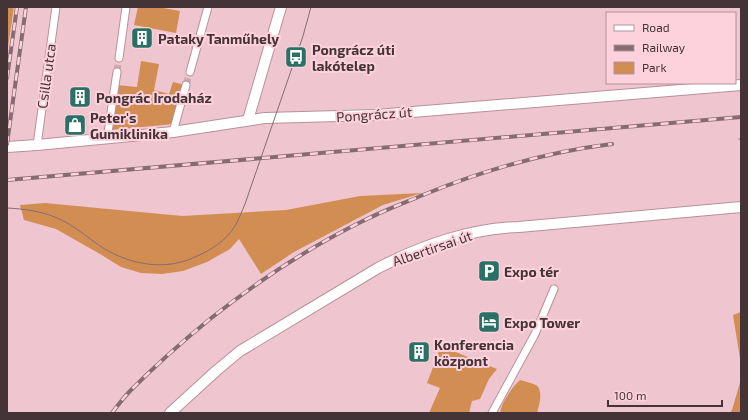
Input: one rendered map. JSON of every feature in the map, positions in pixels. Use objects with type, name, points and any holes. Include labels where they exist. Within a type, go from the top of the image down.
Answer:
[{"type":"street","name":"Csilla utca","points":[[37,145],[56,7]]},
{"type":"street","points":[[119,58],[126,7]]},
{"type":"street","points":[[190,71],[208,7]]},
{"type":"street","points":[[248,120],[280,7]]},
{"type":"street","points":[[107,138],[117,72]]},
{"type":"street","points":[[173,132],[186,85]]},
{"type":"street","name":"Pongrácz út","points":[[7,147],[173,132],[265,118],[376,115],[741,85]]},
{"type":"street","name":"Albertirsai út","points":[[170,413],[216,370],[240,351],[394,259],[441,242],[453,238],[506,228],[741,208]]},
{"type":"street","points":[[492,413],[535,334],[554,289]]},
{"type":"green space","points":[[7,7],[14,7],[7,54]]},
{"type":"green space","points":[[138,7],[158,7],[180,11],[176,33],[134,25]]},
{"type":"green space","points":[[141,61],[159,64],[154,90],[169,94],[173,82],[185,85],[174,124],[110,130],[117,85],[137,87]]},
{"type":"green space","points":[[422,193],[383,205],[294,252],[261,274],[239,239],[230,249],[207,262],[183,271],[162,274],[141,273],[121,267],[56,229],[24,220],[20,205],[45,203],[182,216],[286,210],[360,196]]},
{"type":"green space","points":[[741,312],[741,365],[733,315]]},
{"type":"green space","points":[[441,346],[497,369],[489,379],[480,399],[472,401],[469,413],[429,413],[440,388],[427,383]]},
{"type":"green space","points":[[741,379],[741,413],[730,413],[732,410]]},
{"type":"green space","points":[[520,380],[536,385],[540,391],[537,413],[500,413],[508,395]]},
{"type":"tunnel","points":[[117,72],[119,58]]},
{"type":"tunnel","points":[[186,85],[190,72]]},
{"type":"tram line","points":[[7,208],[33,211],[57,218],[114,254],[125,259],[148,264],[160,265],[184,261],[207,251],[223,241],[238,221],[245,204],[303,36],[311,7]]},
{"type":"railway","points":[[7,78],[17,7]]},
{"type":"railway","points":[[7,144],[26,7]]},
{"type":"railway","points":[[7,180],[741,117]]},
{"type":"railway","points":[[112,413],[126,395],[140,381],[210,319],[266,277],[346,229],[423,195],[492,170],[539,157],[587,147],[612,144]]},
{"type":"place","name":"Pataky Tanműhely","points":[[142,38]]},
{"type":"place","name":"Pongrácz úti lakótelep","points":[[296,57]]},
{"type":"place","name":"Pongrác Irodaház","points":[[80,97]]},
{"type":"place","name":"Peter's Gumiklinika","points":[[75,125]]},
{"type":"place","name":"Expo tér","points":[[489,271]]},
{"type":"place","name":"Expo Tower","points":[[489,322]]},
{"type":"place","name":"Konferencia központ","points":[[419,352]]}]
